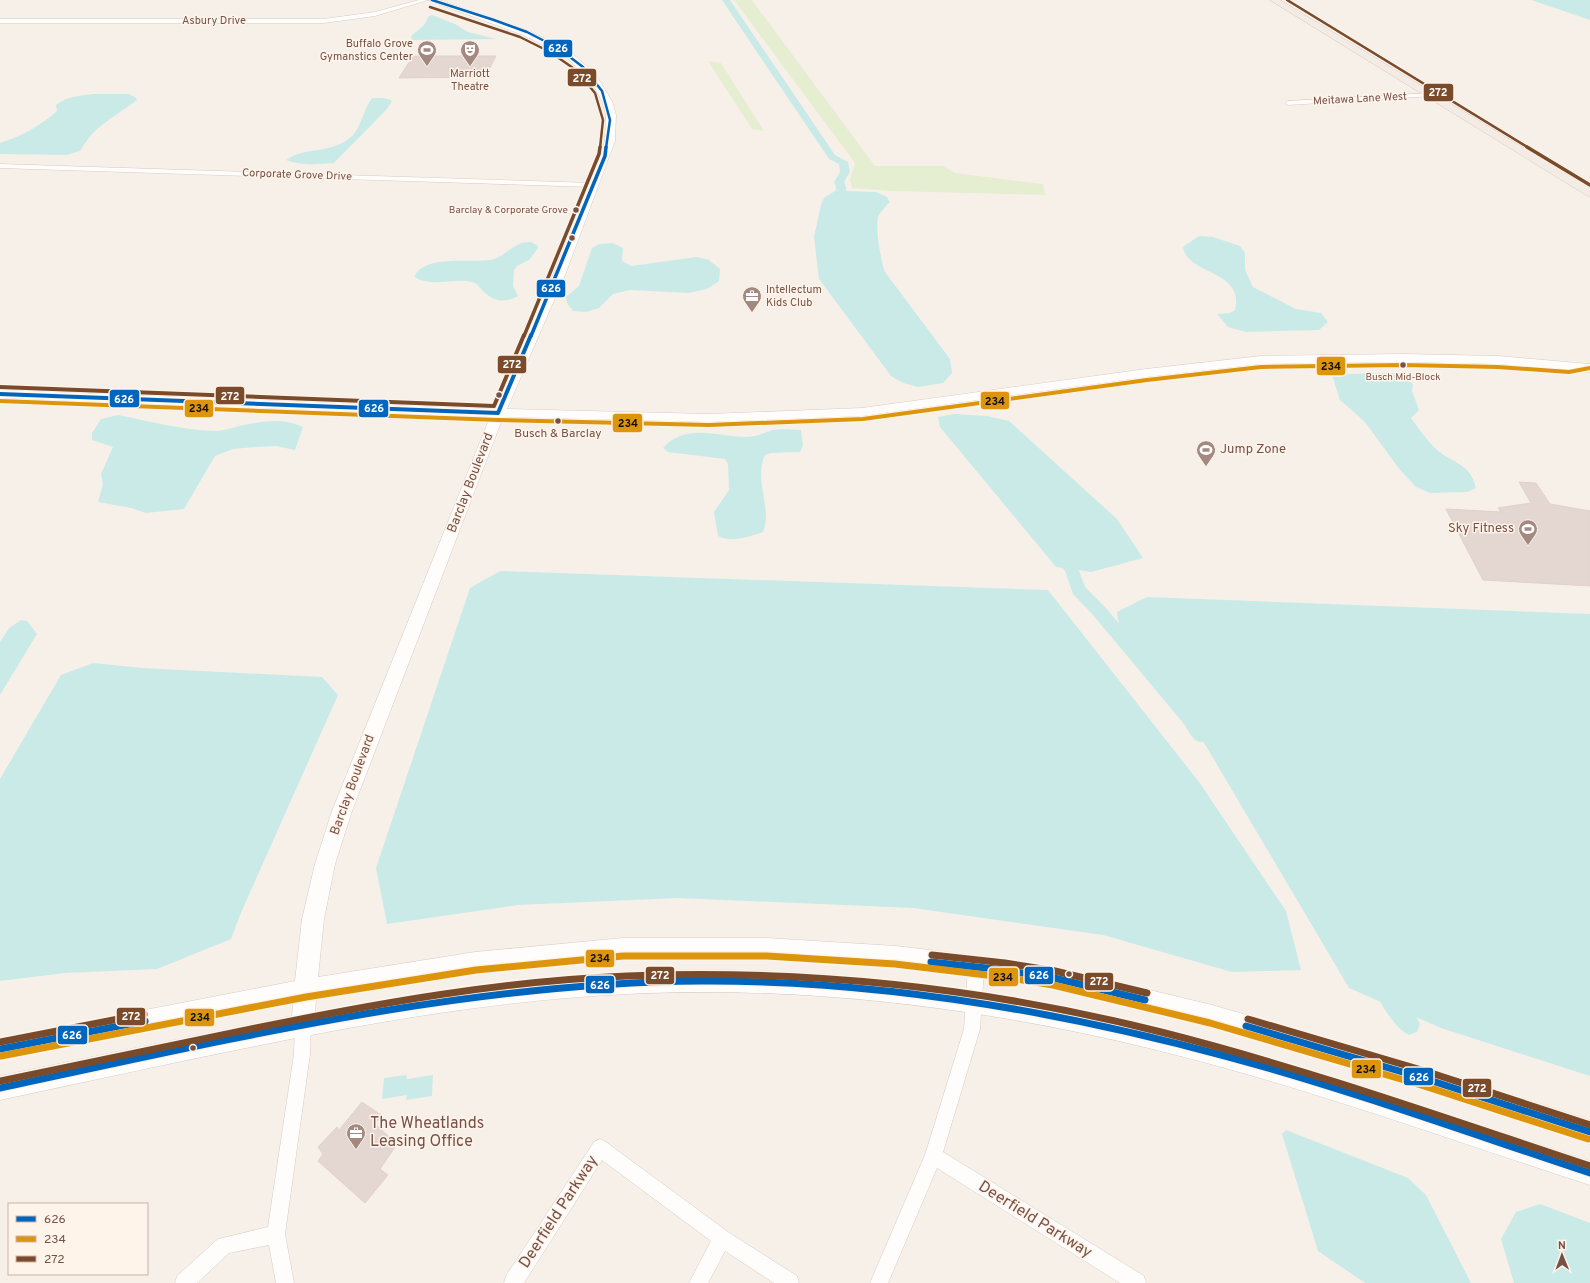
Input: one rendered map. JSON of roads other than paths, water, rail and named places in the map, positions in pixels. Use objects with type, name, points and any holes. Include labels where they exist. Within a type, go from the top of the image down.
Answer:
[{"type":"main road","points":[[1274,0],[1590,193]]},
{"type":"street","name":"Asbury Drive","points":[[0,21],[324,21],[384,13],[425,0]]},
{"type":"street","name":"Barclay Boulevard","points":[[303,1025],[305,990],[313,919],[325,864],[342,811],[498,413],[559,275],[610,141],[612,128],[611,115],[607,101],[593,77],[571,57],[541,40],[432,0]]},
{"type":"street","name":"Meitawa Lane West","points":[[1288,103],[1431,95]]},
{"type":"street","name":"Corporate Grove Drive","points":[[0,166],[593,185]]},
{"type":"street","points":[[0,394],[498,413],[710,418],[862,412],[1146,373],[1261,360],[1403,358],[1498,360],[1590,368]]},
{"type":"street","points":[[1569,365],[1590,361]]},
{"type":"street","points":[[0,1050],[305,990],[475,963],[623,949],[767,949],[896,957],[1054,978],[1212,1016],[1423,1078],[1590,1132]]},
{"type":"street","points":[[879,1283],[933,1156],[972,1029],[976,967]]},
{"type":"street","points":[[0,1088],[303,1025],[428,1003],[568,986],[683,981],[784,982],[851,987],[973,1002],[1094,1023],[1218,1054],[1414,1114],[1590,1173]]},
{"type":"street","points":[[286,1283],[276,1234],[302,1054],[303,1025]]},
{"type":"street","name":"Deerfield Parkway","points":[[513,1283],[600,1148],[722,1238],[790,1283]]},
{"type":"street","name":"Deerfield Parkway","points":[[933,1156],[1137,1283]]},
{"type":"street","points":[[184,1283],[224,1245],[276,1234]]},
{"type":"street","points":[[698,1283],[722,1238]]},
{"type":"water","points":[[1531,0],[1590,0],[1590,20]]},
{"type":"water","points":[[432,15],[457,25],[468,32],[496,39],[412,40],[411,36],[424,25],[429,16]]},
{"type":"water","points":[[93,94],[129,94],[137,100],[98,128],[89,137],[80,151],[67,155],[0,154],[0,143],[23,134],[37,126],[57,111],[56,105],[60,102],[74,97]]},
{"type":"water","points":[[372,98],[385,98],[392,101],[387,109],[334,163],[304,164],[286,160],[301,153],[336,146],[344,142],[355,133]]},
{"type":"water","points":[[841,187],[846,191],[876,192],[887,197],[890,202],[880,213],[877,226],[883,267],[885,272],[950,359],[952,373],[943,383],[918,387],[903,383],[891,376],[819,279],[814,237],[821,205],[824,198]]},
{"type":"water","points":[[1199,236],[1213,237],[1240,246],[1245,253],[1245,270],[1253,287],[1296,309],[1321,313],[1328,322],[1319,330],[1246,332],[1228,327],[1217,314],[1230,313],[1235,310],[1236,297],[1232,287],[1224,280],[1194,263],[1187,256],[1183,247]]},
{"type":"water","points":[[531,242],[538,246],[538,248],[529,260],[517,266],[514,270],[513,286],[518,296],[509,300],[496,300],[472,282],[431,282],[422,281],[414,277],[419,270],[427,265],[437,262],[490,260],[498,257],[518,244]]},
{"type":"water","points":[[613,243],[623,248],[622,261],[631,266],[697,257],[709,260],[720,269],[719,281],[707,289],[689,293],[630,290],[613,294],[599,308],[586,312],[573,311],[567,303],[566,297],[579,286],[592,248],[599,244]]},
{"type":"water","points":[[1331,372],[1346,374],[1401,374],[1413,384],[1412,391],[1419,410],[1411,418],[1424,436],[1439,452],[1459,464],[1469,473],[1476,488],[1467,492],[1430,493],[1416,487],[1400,470],[1365,422],[1340,400]]},
{"type":"water","points":[[954,414],[987,416],[1009,421],[1117,519],[1143,558],[1091,572],[1056,567],[940,427],[938,417]]},
{"type":"water","points":[[118,415],[178,427],[214,431],[274,421],[289,422],[303,427],[295,450],[276,446],[255,447],[233,449],[215,456],[184,509],[146,513],[131,508],[98,502],[103,484],[101,474],[113,447],[92,440],[92,433],[101,419]]},
{"type":"water","points":[[777,430],[801,430],[803,446],[800,452],[771,453],[765,455],[761,475],[766,514],[763,532],[752,536],[735,539],[718,536],[714,512],[729,490],[728,464],[725,459],[668,452],[663,448],[672,440],[681,435],[692,433],[750,437]]},
{"type":"water","points":[[500,571],[1048,590],[1199,782],[1286,911],[1301,970],[1232,972],[1103,935],[913,908],[678,898],[518,905],[387,924],[376,868],[470,588]]},
{"type":"water","points":[[1147,597],[1590,614],[1590,1076],[1441,1028],[1349,988],[1190,719],[1121,638],[1117,612]]},
{"type":"water","points":[[21,620],[27,621],[37,634],[0,695],[0,642],[9,628]]},
{"type":"water","points":[[93,663],[142,668],[322,677],[338,695],[240,915],[231,939],[157,969],[65,973],[0,981],[0,779],[61,675]]},
{"type":"water","points":[[406,1075],[407,1079],[433,1075],[432,1096],[406,1100],[407,1095],[382,1099],[384,1078]]},
{"type":"water","points":[[1286,1130],[1408,1178],[1426,1195],[1471,1283],[1365,1283],[1318,1251],[1282,1134]]},
{"type":"water","points":[[1540,1204],[1590,1223],[1590,1283],[1514,1283],[1501,1239],[1516,1212]]},
{"type":"waterway","points":[[726,0],[832,157],[843,162],[845,172],[839,182],[841,187],[842,209]]},
{"type":"waterway","points":[[1059,553],[1072,569],[1078,590],[1099,611],[1190,719],[1202,736]]},
{"type":"waterway","points":[[1385,991],[1409,1024]]},
{"type":"place","name":"Buffalo Grove Gymanstics Center","points":[[427,67]]},
{"type":"place","name":"Marriott Theatre","points":[[470,67]]},
{"type":"place","name":"Barclay & Corporate Grove","points":[[576,210]]},
{"type":"place","name":"Intellectum Kids Club","points":[[752,313]]},
{"type":"place","name":"Busch Mid-Block","points":[[1403,365]]},
{"type":"place","name":"Busch & Barclay","points":[[558,421]]},
{"type":"place","name":"Jump Zone","points":[[1206,467]]},
{"type":"place","name":"Sky Fitness","points":[[1528,546]]},
{"type":"place","name":"The Wheatlands Leasing Office","points":[[356,1150]]}]
